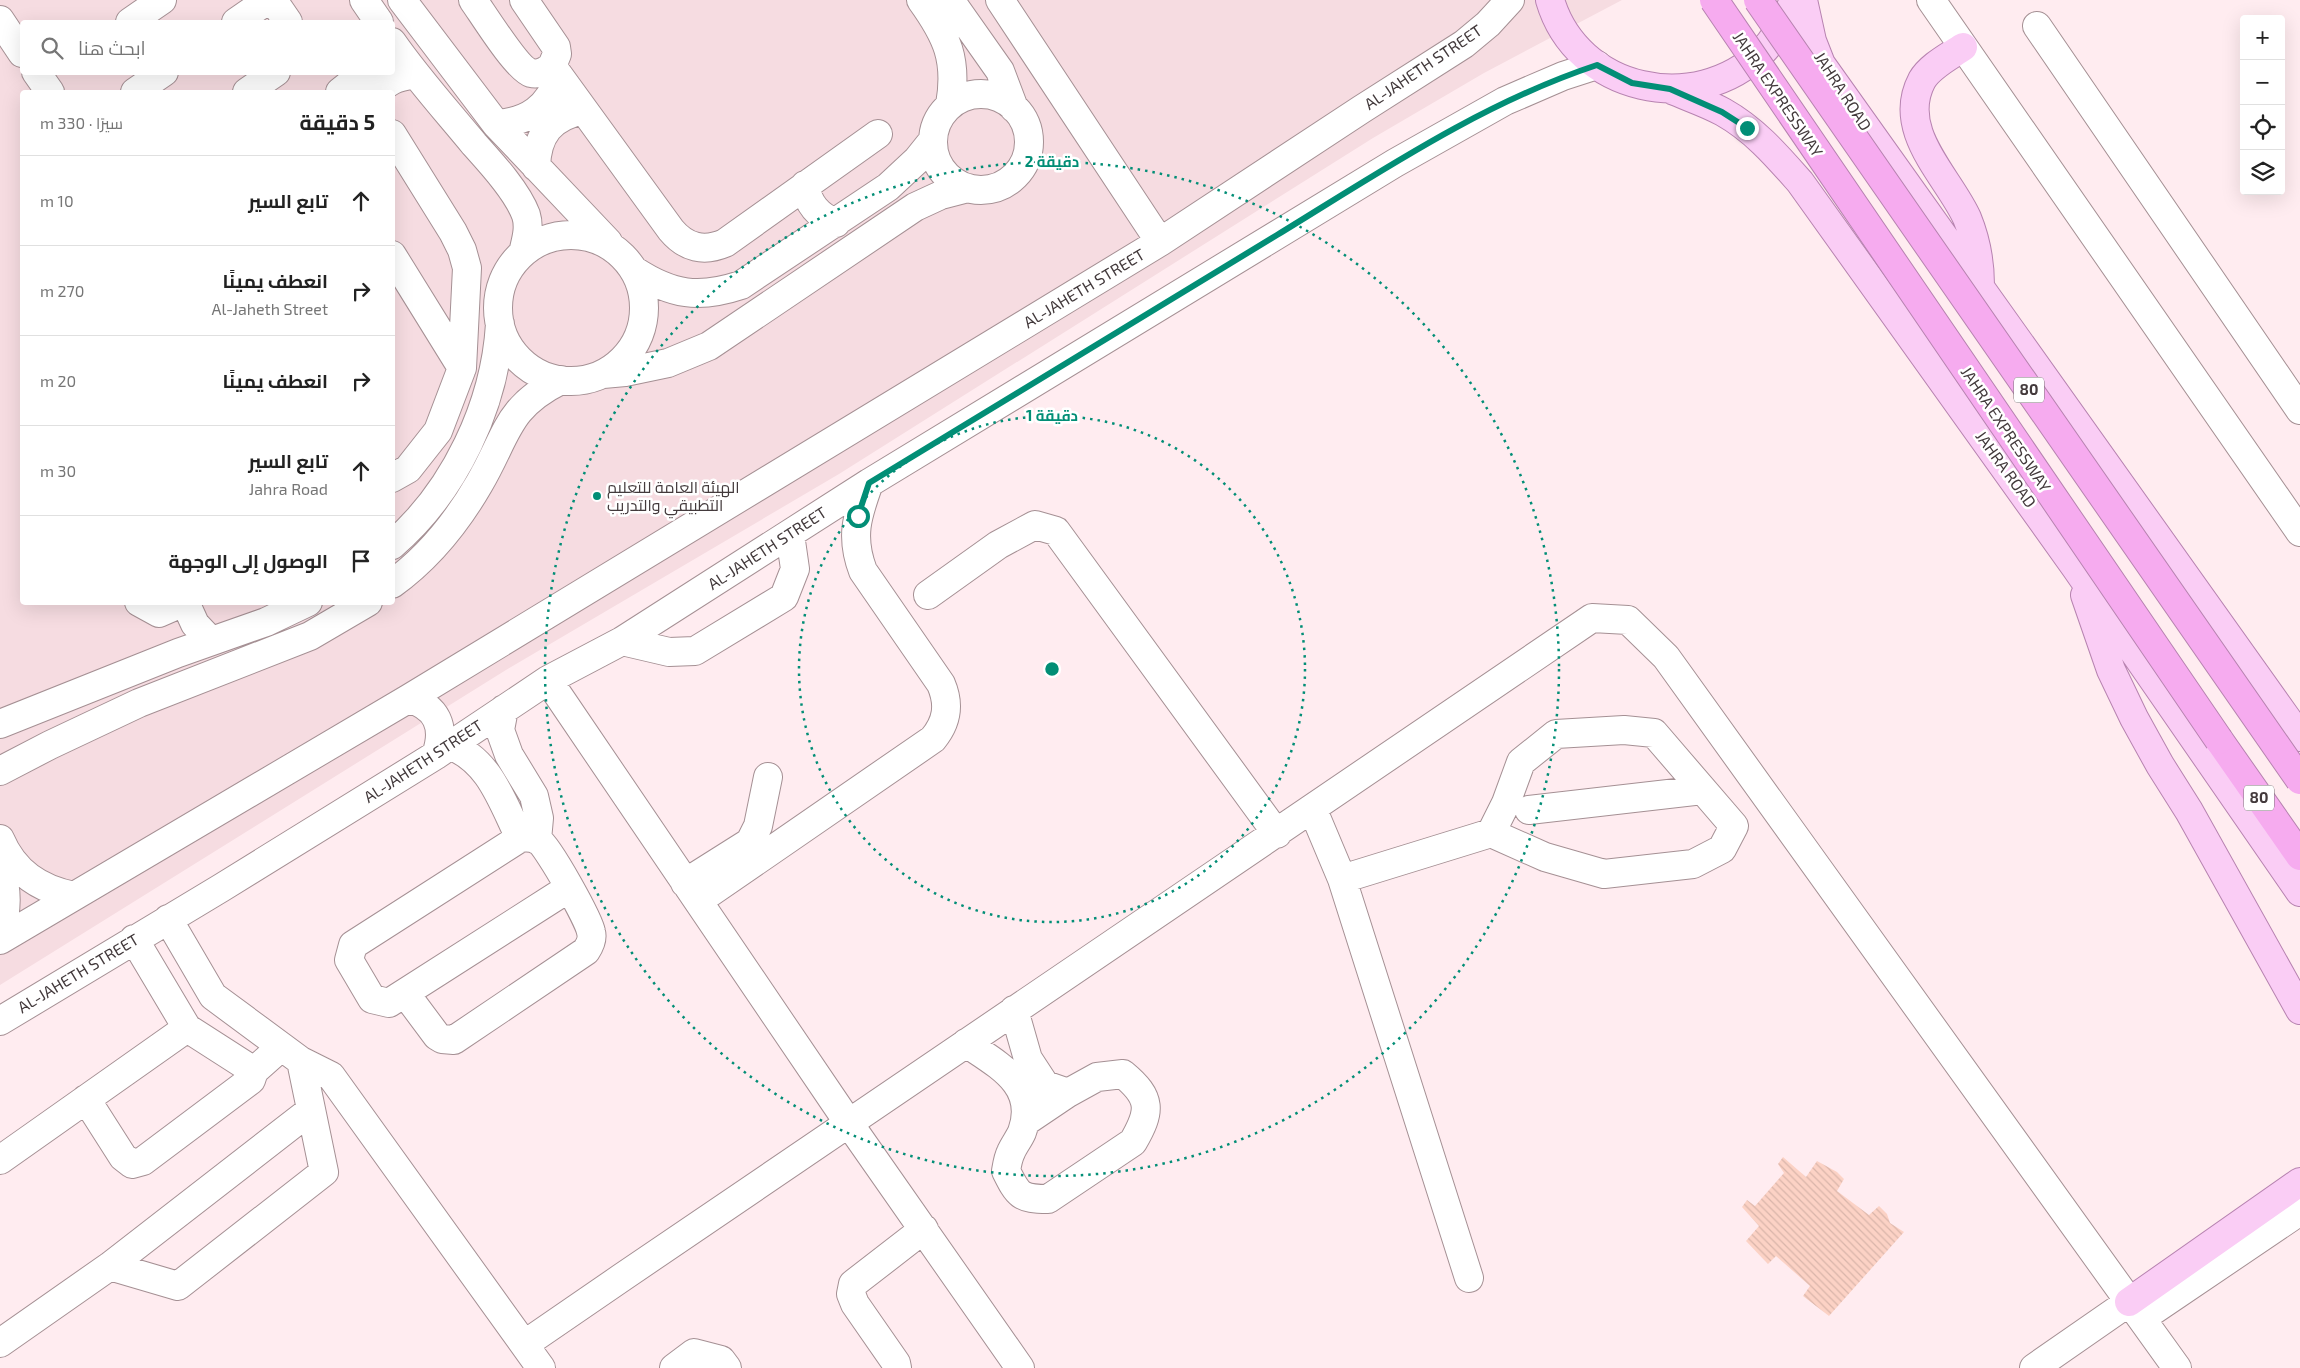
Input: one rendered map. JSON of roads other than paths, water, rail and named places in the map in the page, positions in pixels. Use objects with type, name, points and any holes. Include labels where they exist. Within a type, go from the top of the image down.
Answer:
[{"type":"highway","name":"JAHRA EXPRESSWAY","points":[[1714,0],[2300,856]]},
{"type":"highway","name":"80","points":[[1758,0],[2300,780]]},
{"type":"main road","points":[[1550,0],[1569,38],[1597,65],[1632,83],[1670,89],[1691,88],[1711,83],[1730,75],[1747,64],[1763,51],[1776,36],[1794,0]]},
{"type":"main road","name":"JAHRA ROAD","points":[[1803,0],[1812,42],[1821,64],[2300,737]]},
{"type":"main road","points":[[1963,47],[1934,67],[1923,79],[1916,96],[1915,113],[1924,148],[1958,201],[1973,234],[1980,269],[1980,287]]},
{"type":"main road","name":"JAHRA ROAD","points":[[1670,89],[1722,112],[1747,128],[1769,147],[1800,182],[2076,568],[2300,892]]},
{"type":"main road","points":[[2076,568],[2111,670],[2134,718],[2160,765],[2189,811],[2300,1010]]},
{"type":"main road","points":[[2135,1310],[2300,1182]]},
{"type":"street","points":[[133,20],[162,0]]},
{"type":"street","points":[[239,20],[268,0]]},
{"type":"street","points":[[273,0],[287,20]]},
{"type":"street","points":[[364,0],[378,20]]},
{"type":"street","points":[[402,0],[496,124],[536,168],[635,272],[654,284],[675,291],[697,294],[720,292],[741,285],[836,223],[899,178],[933,140]]},
{"type":"street","points":[[473,0],[525,70],[532,74],[556,71]]},
{"type":"street","points":[[496,124],[517,121],[537,112],[551,96],[556,71],[556,47],[524,0]]},
{"type":"street","points":[[921,0],[938,24],[949,49],[954,77],[950,105]]},
{"type":"street","points":[[950,0],[1000,71],[1014,108],[1022,119],[1027,132],[1028,146],[1025,160],[1018,172],[1008,182],[995,188],[982,190],[968,188],[956,183],[946,175],[934,153],[933,140],[935,127],[941,115],[950,105],[962,98],[975,94],[989,95],[1002,99],[1014,108]]},
{"type":"street","points":[[1000,0],[1160,242]]},
{"type":"street","name":"AL-JAHETH STREET","points":[[0,940],[408,699],[1160,242],[1464,44],[1488,24],[1510,0]]},
{"type":"street","points":[[1931,0],[2300,532]]},
{"type":"street","points":[[0,20],[20,50]]},
{"type":"street","points":[[2037,26],[2300,410]]},
{"type":"street","points":[[395,46],[415,74],[493,166],[526,215],[528,230],[523,253]]},
{"type":"street","name":"AL-JAHETH STREET","points":[[0,1021],[443,750],[548,680],[622,642],[869,483],[1395,163],[1505,101],[1563,76],[1597,65]]},
{"type":"street","points":[[556,71],[671,230],[686,244],[695,248],[716,247],[725,243],[878,134]]},
{"type":"street","points":[[381,90],[387,83],[397,78],[415,74]]},
{"type":"street","points":[[138,90],[160,75]]},
{"type":"street","points":[[250,90],[272,75]]},
{"type":"street","points":[[342,90],[361,75]]},
{"type":"street","points":[[536,168],[538,147],[548,128],[558,119],[570,113],[583,110]]},
{"type":"street","points":[[395,139],[462,250],[467,268],[462,368],[438,431],[408,469],[395,476]]},
{"type":"street","points":[[805,186],[807,195],[815,210],[836,223]]},
{"type":"street","points":[[500,324],[506,341],[516,355],[529,367],[544,376],[561,380],[576,381],[603,374],[625,372],[668,363],[709,346],[915,207],[941,196],[968,188]]},
{"type":"street","points":[[779,204],[798,218],[805,234],[806,243]]},
{"type":"street","points":[[395,542],[420,517],[438,493],[469,442],[488,393],[494,370],[500,324],[498,304],[502,285],[510,267],[536,243],[568,234],[600,240],[615,249]]},
{"type":"street","points":[[395,260],[462,368]]},
{"type":"street","points":[[603,374],[619,363],[632,348],[641,330],[644,310],[642,290],[635,272]]},
{"type":"street","points":[[395,581],[422,558],[462,510],[479,484],[516,412],[530,399],[561,380]]},
{"type":"street","points":[[692,892],[771,851],[933,739],[941,730],[947,707],[946,695],[941,684],[863,571],[858,558],[855,530],[869,483]]},
{"type":"street","points":[[928,595],[998,545],[1035,525],[1056,530],[1277,834]]},
{"type":"street","points":[[622,642],[669,652],[695,650],[784,597],[795,568],[790,534]]},
{"type":"street","points":[[142,605],[147,609],[159,613],[179,605]]},
{"type":"street","points":[[179,605],[212,641]]},
{"type":"street","points":[[178,653],[175,629],[179,605]]},
{"type":"street","points":[[0,724],[178,653],[266,622],[302,605]]},
{"type":"street","points":[[2,773],[50,745],[139,703],[310,636],[363,605]]},
{"type":"street","points":[[168,919],[213,996],[291,1054],[331,1076],[532,1360],[848,1122],[1313,810],[1592,618],[1628,620],[1666,657],[2177,1368]]},
{"type":"street","points":[[548,680],[848,1122],[1020,1368]]},
{"type":"street","points":[[405,992],[437,1036],[448,1040],[459,1038],[586,950],[590,946],[591,930],[569,888],[529,839],[492,780],[465,751],[443,750],[437,719],[430,709],[420,702],[408,699]]},
{"type":"street","points":[[504,709],[500,730],[509,755],[534,796],[539,818],[529,839],[353,945],[349,954],[351,965],[372,999],[388,1003],[569,888]]},
{"type":"street","points":[[1342,879],[1492,833],[1545,857],[1604,874],[1693,864],[1722,848],[1734,826],[1654,733],[1624,730],[1556,734],[1521,762],[1506,804],[1492,833]]},
{"type":"street","points":[[1517,775],[1545,857]]},
{"type":"street","points":[[692,892],[750,842],[775,780],[771,851]]},
{"type":"street","points":[[1529,810],[1703,790]]},
{"type":"street","points":[[1313,810],[1342,879],[1470,1278]]},
{"type":"street","points":[[0,838],[14,865],[26,877],[41,886],[74,896]]},
{"type":"street","points":[[0,867],[6,897],[5,913],[0,931]]},
{"type":"street","points":[[134,939],[187,1028],[254,1071]]},
{"type":"street","points":[[1014,1010],[1028,1059],[1045,1085],[1068,1093]]},
{"type":"street","points":[[0,1160],[187,1028]]},
{"type":"street","points":[[966,1043],[1008,1072],[1019,1085],[1028,1110],[1024,1122],[1022,1133],[1010,1153],[1006,1171],[1016,1191],[1031,1199],[1048,1199],[1133,1142],[1142,1128],[1147,1108],[1139,1087],[1123,1074],[1097,1078],[1068,1093],[1024,1122]]},
{"type":"street","points":[[86,1099],[124,1157],[132,1164],[144,1161],[251,1080],[254,1071],[291,1054]]},
{"type":"street","points":[[110,1266],[178,1286],[324,1172],[311,1110],[291,1054]]},
{"type":"street","points":[[0,1343],[110,1266],[311,1110]]},
{"type":"street","points":[[2034,1368],[2300,1211]]},
{"type":"street","points":[[897,1368],[896,1363],[855,1304],[851,1294],[853,1284],[924,1230]]},
{"type":"street","points":[[674,1368],[694,1353],[721,1360],[727,1368]]},
{"type":"place","name":"الهيئة العامة للتعليم التطبيقي والتدريب","points":[[597,496]]}]
